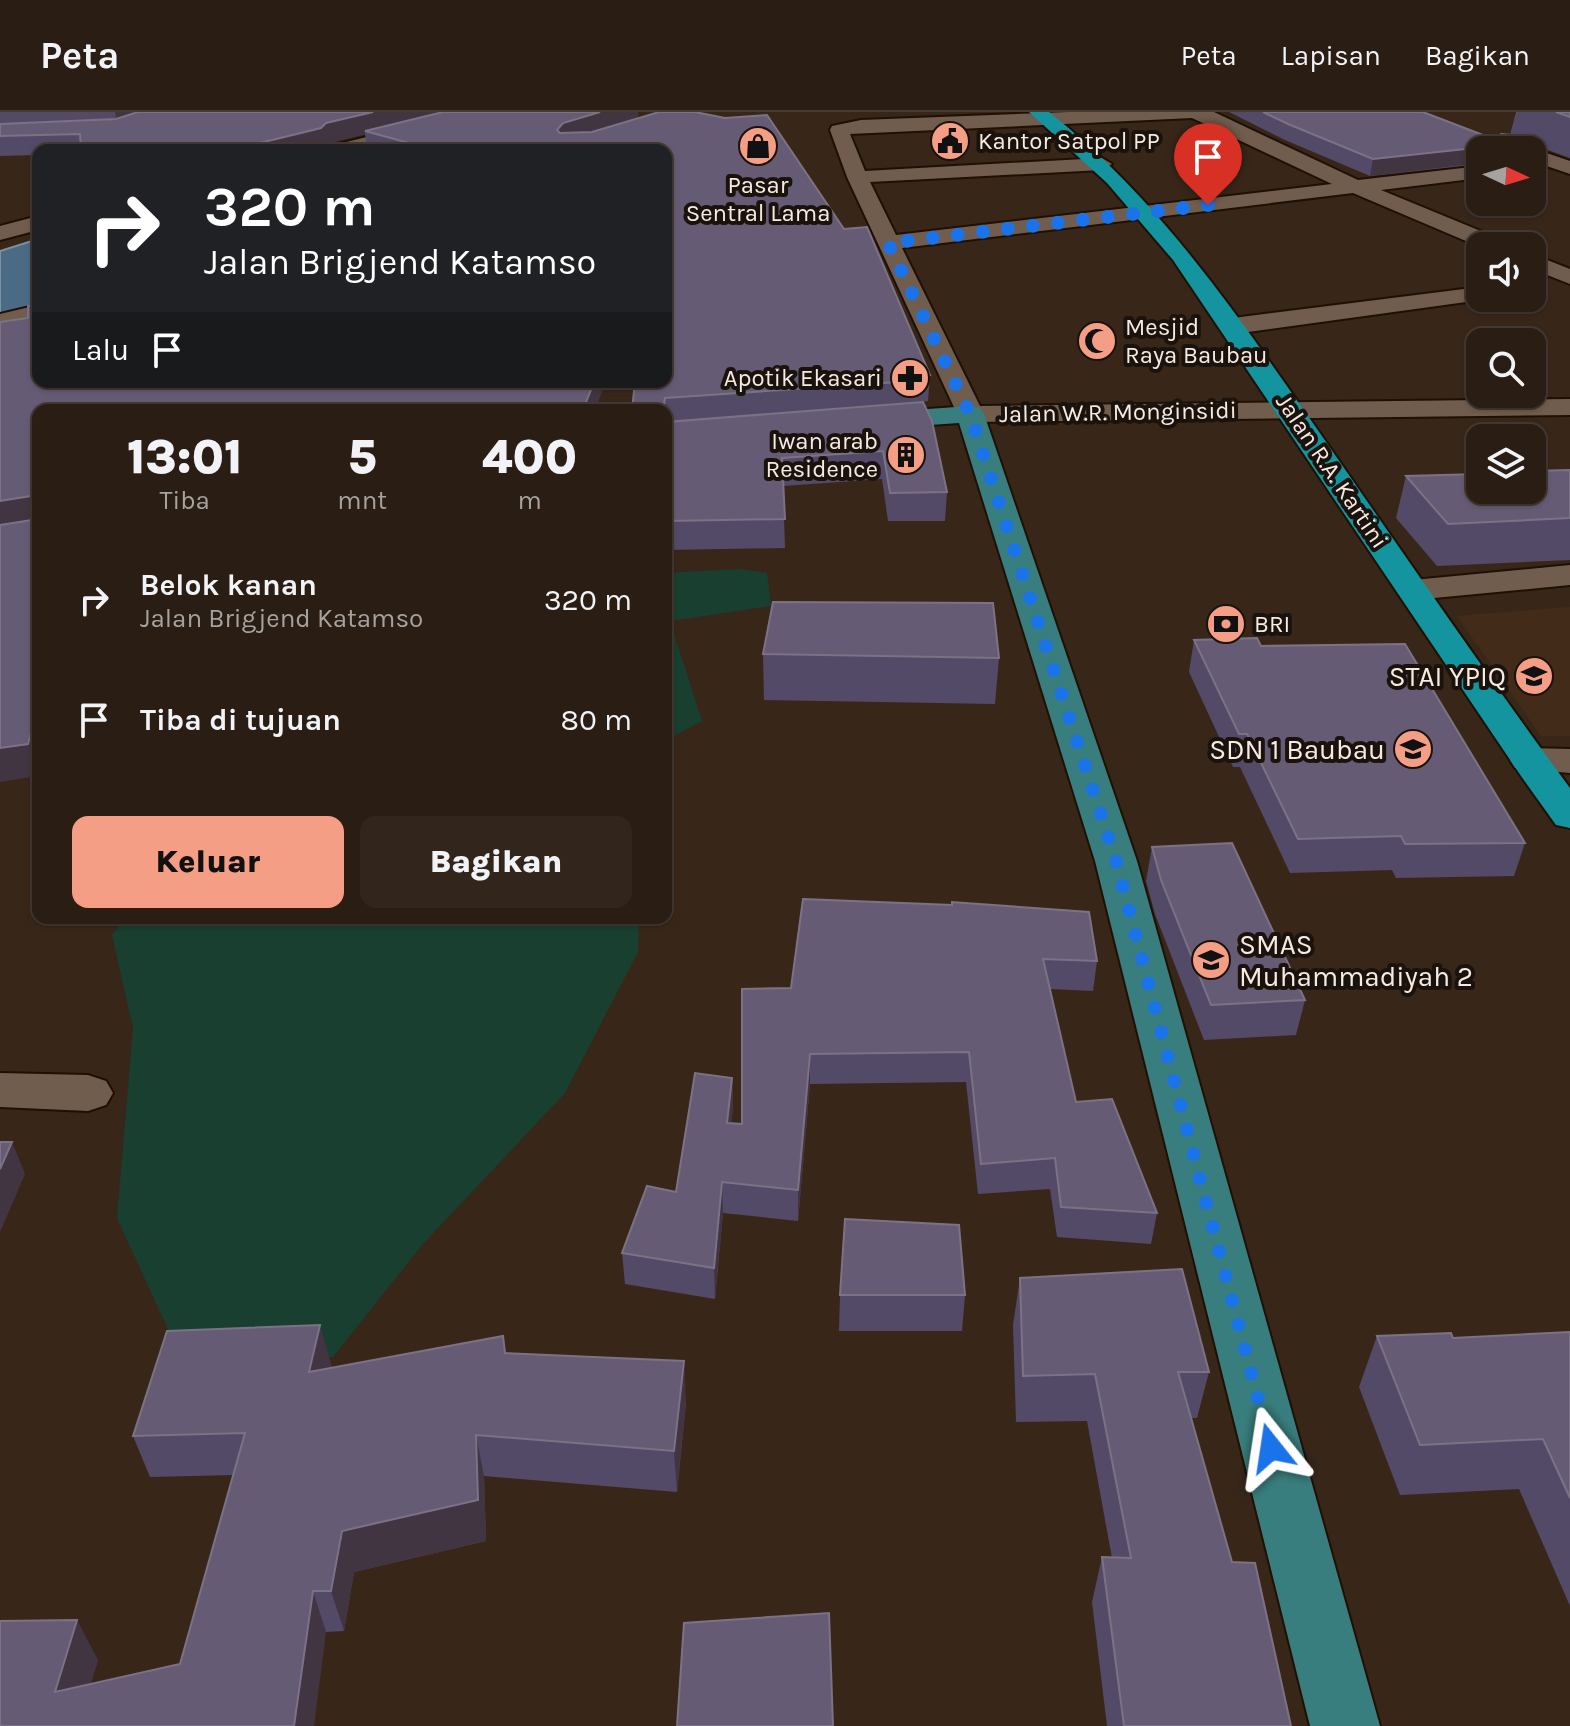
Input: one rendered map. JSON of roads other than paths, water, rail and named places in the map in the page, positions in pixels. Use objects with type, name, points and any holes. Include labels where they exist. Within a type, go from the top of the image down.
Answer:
[{"type":"highway","name":"Jalan R.A. Kartini","points":[[1043,116],[1102,164],[1147,212],[1233,326],[1570,816]]},
{"type":"main road","name":"Jalan W.R. Monginsidi","points":[[848,423],[970,414]]},
{"type":"main road","points":[[970,414],[1116,861],[1345,1726]]},
{"type":"street","points":[[361,144],[491,112]]},
{"type":"street","points":[[970,414],[857,177],[839,130],[861,126],[1043,116],[1205,112]]},
{"type":"street","points":[[1196,113],[1360,189],[1466,233]]},
{"type":"street","points":[[857,177],[1102,164]]},
{"type":"street","points":[[888,243],[1466,174]]},
{"type":"street","points":[[0,233],[32,225]]},
{"type":"street","points":[[1546,268],[1570,279]]},
{"type":"street","points":[[1546,283],[1570,279]]},
{"type":"street","points":[[1233,326],[1466,296]]},
{"type":"street","points":[[0,322],[32,314]]},
{"type":"street","name":"Jalan W.R. Monginsidi","points":[[970,414],[1570,407]]},
{"type":"street","points":[[1413,590],[1570,575]]},
{"type":"street","points":[[1529,760],[1570,761]]},
{"type":"street","points":[[0,1090],[88,1093]]},
{"type":"water","points":[[32,241],[32,306],[0,314],[0,251]]},
{"type":"place","name":"Kantor Satpol PP","points":[[950,141]]},
{"type":"place","name":"Pasar Sentral Lama","points":[[758,146]]},
{"type":"place","name":"Mesjid Raya Baubau","points":[[1097,341]]},
{"type":"place","name":"Apotik Ekasari","points":[[910,378]]},
{"type":"place","name":"Iwan arab Residence","points":[[906,455]]},
{"type":"place","name":"BRI","points":[[1226,624]]},
{"type":"place","name":"STAI YPIQ","points":[[1534,676]]},
{"type":"place","name":"SDN 1 Baubau","points":[[1413,749]]},
{"type":"place","name":"SMAS Muhammadiyah 2","points":[[1211,960]]}]
